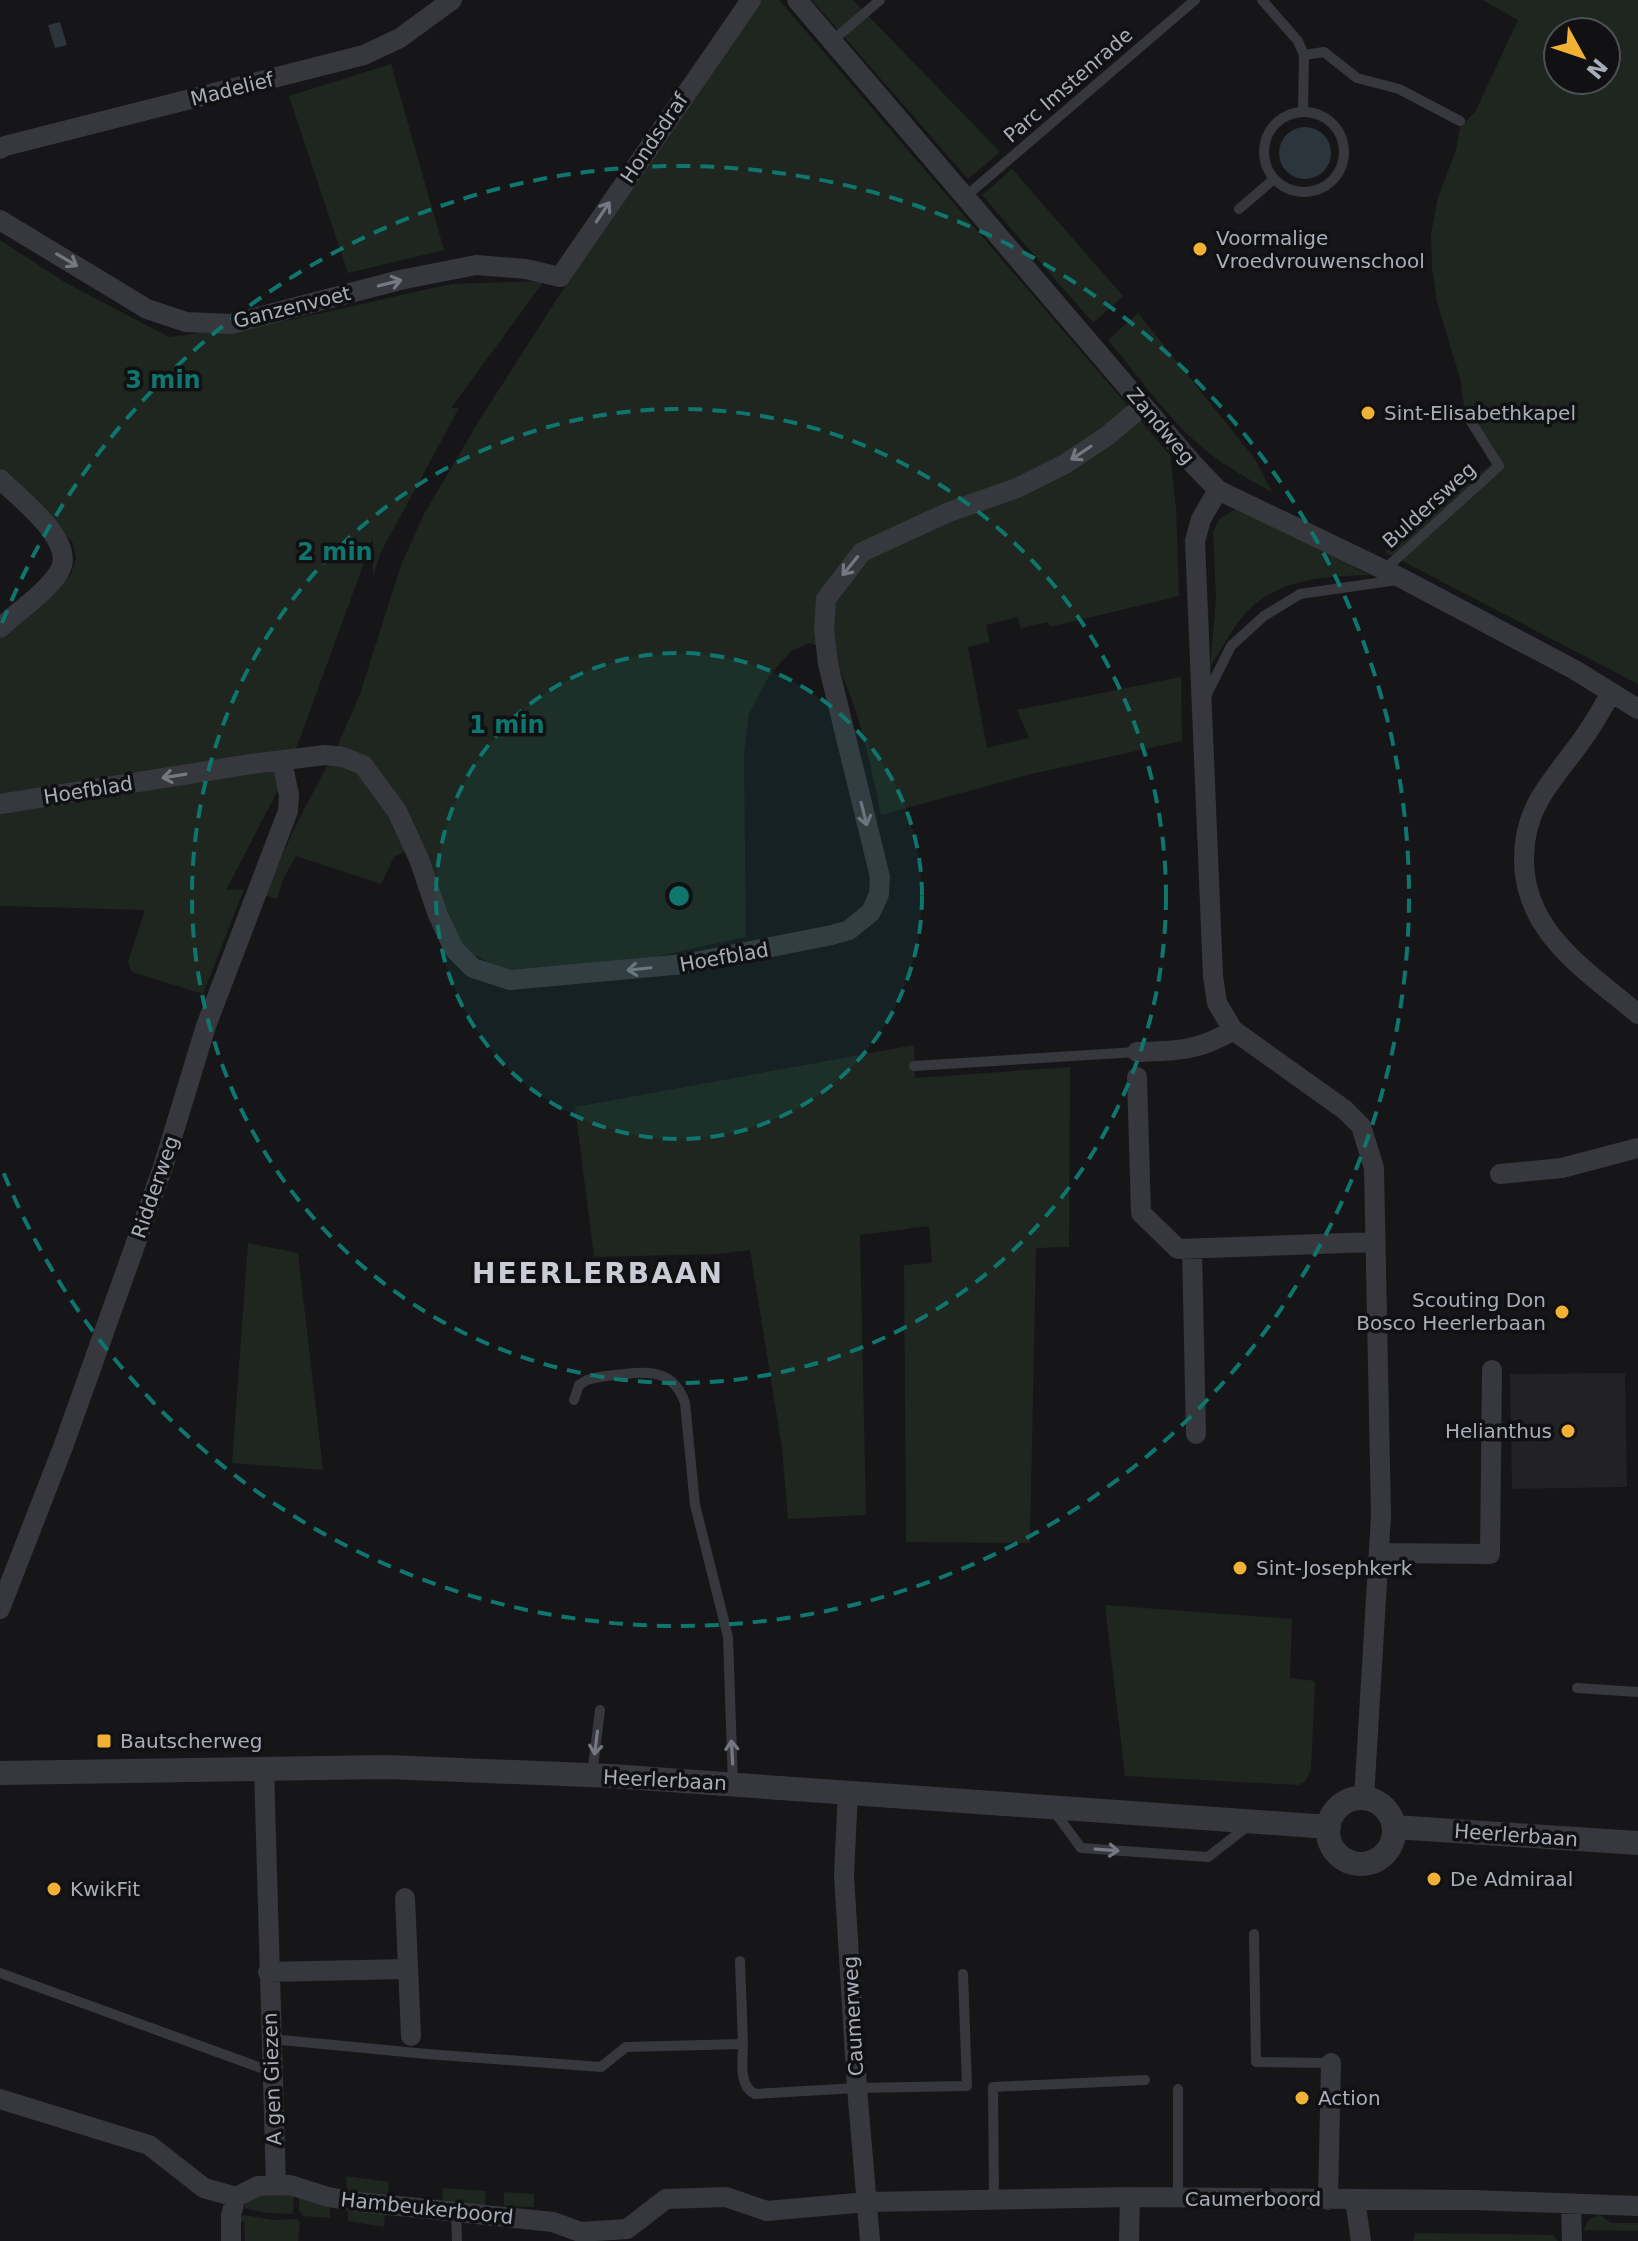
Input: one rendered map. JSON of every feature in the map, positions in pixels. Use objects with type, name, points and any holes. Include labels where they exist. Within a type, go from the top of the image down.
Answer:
[{"type":"street","name":"Madelief","points":[[0,149],[364,55],[400,38],[452,0]]},
{"type":"street","name":"Hondsdraf","points":[[560,277],[751,0]]},
{"type":"street","name":"Zandweg","points":[[797,0],[1218,490],[1393,574],[1575,670],[1638,709]]},
{"type":"street","name":"Ganzenvoet","points":[[0,220],[147,309],[186,322],[231,324],[400,280],[476,265],[526,269],[560,277]]},
{"type":"street","name":"Hoefblad","points":[[0,804],[251,764],[325,755],[343,757],[363,765],[381,787],[409,836],[454,949],[473,968],[510,980],[684,964],[780,947],[849,930],[871,912],[879,894],[880,877],[828,664],[824,629],[826,599],[862,552],[949,512],[1017,488],[1065,464],[1107,436],[1143,406]]},
{"type":"street","points":[[0,479],[58,538],[64,555],[57,575],[0,628]]},
{"type":"street","points":[[1218,490],[1201,519],[1195,541],[1213,976],[1217,1003],[1233,1030],[1345,1110],[1361,1126],[1374,1168],[1380,1553],[1364,1798]]},
{"type":"street","points":[[1611,693],[1585,737],[1537,805],[1526,831],[1524,871],[1536,916],[1549,936],[1638,1014]]},
{"type":"street","name":"Ridderweg","points":[[0,1609],[63,1447],[163,1167],[206,1026],[288,811],[289,795],[282,761]]},
{"type":"street","points":[[1137,1052],[1189,1050],[1213,1043],[1233,1030]]},
{"type":"street","points":[[1137,1077],[1141,1213],[1178,1249],[1375,1242]]},
{"type":"street","points":[[1500,1174],[1562,1168],[1638,1148]]},
{"type":"street","points":[[1192,1249],[1196,1434]]},
{"type":"street","points":[[1380,1553],[1490,1554],[1492,1370]]},
{"type":"street","name":"Heerlerbaan","points":[[0,1773],[387,1767],[592,1775],[1329,1827]]},
{"type":"street","name":"A gen Giezen","points":[[264,1768],[276,2185]]},
{"type":"street","name":"Caumerweg","points":[[848,1791],[844,1875],[870,2241]]},
{"type":"street","points":[[1364,1798],[1384,1807],[1394,1827],[1392,1843],[1383,1856],[1360,1864],[1339,1855],[1330,1842],[1329,1827],[1331,1817],[1345,1802],[1364,1798]]},
{"type":"street","name":"Heerlerbaan","points":[[1394,1827],[1638,1843]]},
{"type":"street","points":[[405,1898],[411,2036]]},
{"type":"street","points":[[268,1972],[407,1969]]},
{"type":"street","points":[[1328,2200],[1331,2063]]},
{"type":"street","points":[[0,2099],[149,2145],[204,2188],[236,2197],[231,2215],[231,2241]]},
{"type":"street","name":"Hambeukerboord","points":[[236,2197],[258,2186],[290,2185],[328,2197],[456,2212],[553,2232],[627,2229],[666,2199],[726,2197],[767,2211],[867,2202]]},
{"type":"street","points":[[1129,2241],[1130,2197]]},
{"type":"street","name":"Caumerboord","points":[[867,2202],[1130,2197],[1473,2200],[1638,2206]]},
{"type":"street","points":[[1355,2200],[1361,2241]]},
{"type":"street","points":[[1571,2205],[1572,2241]]},
{"type":"lane","points":[[832,41],[880,0]]},
{"type":"lane","name":"Parc Imstenrade","points":[[965,197],[1195,0]]},
{"type":"lane","points":[[1262,0],[1298,41],[1304,55],[1303,112]]},
{"type":"lane","points":[[1304,55],[1324,52],[1357,78],[1392,86],[1460,121]]},
{"type":"lane","points":[[1303,112],[1327,119],[1337,128],[1343,140],[1341,167],[1324,187],[1311,192],[1285,187],[1274,179],[1264,156],[1270,130],[1290,114],[1303,112]]},
{"type":"lane","points":[[1239,209],[1274,179]]},
{"type":"lane","name":"Buldersweg","points":[[1393,574],[1499,466],[1465,412]]},
{"type":"lane","points":[[1202,704],[1231,646],[1264,616],[1300,594],[1393,574]]},
{"type":"lane","points":[[914,1066],[1137,1052]]},
{"type":"lane","points":[[574,1400],[579,1385],[587,1380],[646,1371],[667,1377],[682,1394],[695,1505],[728,1637],[733,1784]]},
{"type":"lane","points":[[1577,1688],[1638,1692]]},
{"type":"lane","points":[[592,1775],[600,1710]]},
{"type":"lane","points":[[1051,1806],[1081,1848],[1208,1857],[1254,1821]]},
{"type":"lane","points":[[1254,1934],[1256,2062],[1331,2063]]},
{"type":"lane","points":[[740,1961],[744,2083],[747,2090],[755,2094],[967,2086],[963,1974]]},
{"type":"lane","points":[[0,1973],[272,2072]]},
{"type":"lane","points":[[271,2039],[601,2067],[626,2047],[743,2044]]},
{"type":"lane","points":[[994,2199],[993,2087],[1145,2080]]},
{"type":"lane","points":[[1178,2089],[1178,2199]]},
{"type":"lane","points":[[456,2212],[457,2241]]},
{"type":"shaded area","points":[[757,0],[779,0],[1170,455],[1176,507],[1179,596],[1050,627],[1048,622],[1021,628],[1018,617],[986,625],[990,642],[968,647],[987,748],[1029,738],[1017,710],[1181,677],[1182,741],[1031,774],[881,815],[848,688],[829,649],[809,643],[791,651],[769,676],[749,714],[744,755],[746,937],[631,962],[501,970],[465,949],[436,887],[421,844],[394,857],[381,884],[296,856],[284,877],[277,899],[264,895],[360,694],[401,565],[424,514],[480,419],[660,138]]},
{"type":"shaded area","points":[[812,0],[853,0],[1000,152],[968,179]]},
{"type":"shaded area","points":[[1483,0],[1638,0],[1638,684],[1385,552],[1496,460],[1465,412],[1460,378],[1437,302],[1432,268],[1431,234],[1438,197],[1456,150],[1460,127],[1475,112],[1518,20]]},
{"type":"shaded area","points":[[60,22],[67,45],[55,48],[48,25]]},
{"type":"shaded area","points":[[391,64],[444,250],[348,273],[289,96]]},
{"type":"shaded area","points":[[1305,127],[1323,135],[1331,153],[1323,171],[1305,179],[1287,171],[1279,153],[1287,135]]},
{"type":"shaded area","points":[[1012,169],[1123,296],[1093,323],[982,195]]},
{"type":"shaded area","points":[[0,240],[66,283],[169,337],[291,320],[450,284],[544,281],[451,408],[459,408],[381,552],[373,576],[373,538],[288,771],[226,890],[244,889],[203,994],[132,972],[128,962],[145,910],[0,906],[0,638],[71,574],[76,558],[73,543],[0,468]]},
{"type":"shaded area","points":[[1138,313],[1255,459],[1272,492],[1223,463],[1194,440],[1108,340]]},
{"type":"shaded area","points":[[1240,507],[1369,575],[1308,580],[1266,596],[1241,618],[1210,667],[1216,598],[1213,532],[1220,518]]},
{"type":"shaded area","points":[[914,1045],[915,1078],[1070,1067],[1069,1247],[1036,1248],[1030,1543],[906,1542],[904,1265],[932,1263],[929,1226],[860,1235],[866,1515],[788,1519],[782,1448],[750,1250],[717,1254],[594,1257],[575,1107]]},
{"type":"shaded area","points":[[248,1243],[298,1253],[323,1470],[232,1463]]},
{"type":"shaded area","name":"Helianthus","points":[[1625,1373],[1627,1487],[1512,1489],[1510,1374]]},
{"type":"shaded area","points":[[1105,1605],[1292,1619],[1290,1678],[1315,1681],[1311,1770],[1305,1782],[1298,1785],[1125,1776]]},
{"type":"shaded area","points":[[346,2176],[389,2182],[388,2197],[347,2190]]},
{"type":"shaded area","points":[[443,2188],[486,2191],[485,2206],[442,2203]]},
{"type":"shaded area","points":[[504,2192],[534,2194],[534,2207],[504,2206]]},
{"type":"shaded area","points":[[294,2194],[293,2214],[245,2208],[245,2203],[254,2196]]},
{"type":"shaded area","points":[[299,2196],[330,2204],[330,2218],[303,2216],[299,2211]]},
{"type":"shaded area","points":[[348,2208],[385,2212],[384,2227],[348,2221]]},
{"type":"shaded area","points":[[245,2215],[274,2220],[297,2219],[300,2222],[298,2241],[245,2241],[244,2222],[237,2221]]},
{"type":"shaded area","points":[[1600,2215],[1611,2223],[1638,2223],[1638,2231],[1584,2230],[1589,2219]]},
{"type":"shaded area","points":[[1415,2233],[1553,2235],[1558,2241],[1413,2241]]},
{"type":"place","name":"Voormalige Vroedvrouwenschool","points":[[1200,249]]},
{"type":"place","name":"Sint-Elisabethkapel","points":[[1368,413]]},
{"type":"place","name":"Scouting Don Bosco Heerlerbaan","points":[[1562,1312]]},
{"type":"place","name":"Helianthus","points":[[1568,1431]]},
{"type":"place","name":"Sint-Josephkerk","points":[[1240,1568]]},
{"type":"place","name":"Bautscherweg","points":[[104,1741]]},
{"type":"place","name":"De Admiraal","points":[[1434,1879]]},
{"type":"place","name":"KwikFit","points":[[54,1889]]},
{"type":"place","name":"Action","points":[[1302,2098]]},
{"type":"district","name":"HEERLERBAAN","points":[[598,1273]]}]
